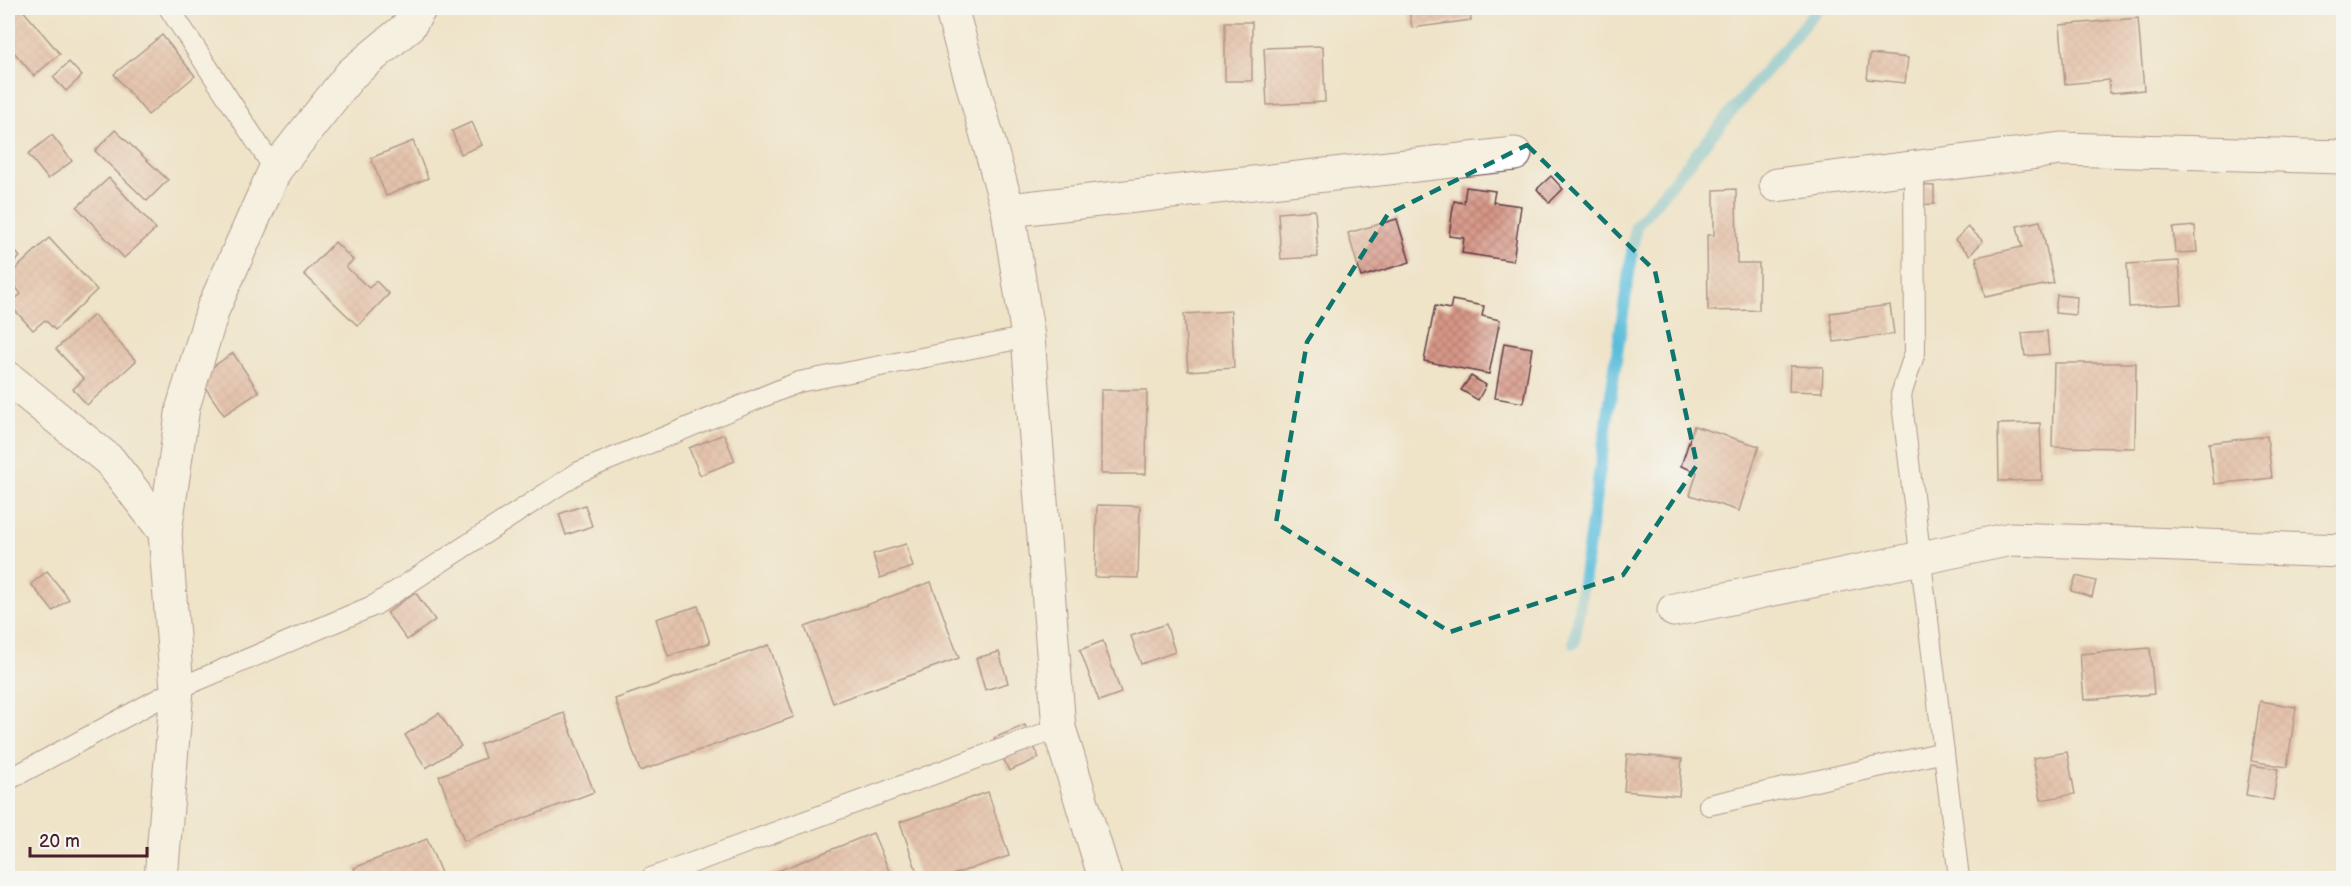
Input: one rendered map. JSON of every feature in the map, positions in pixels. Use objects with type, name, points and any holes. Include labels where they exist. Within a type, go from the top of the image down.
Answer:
[{"type":"street","points":[[161,879],[177,689],[165,532],[183,407],[213,309],[275,170],[351,74],[409,26],[420,8]]},
{"type":"street","points":[[951,8],[1008,210],[1028,337],[1059,728],[1105,879]]},
{"type":"street","points":[[1776,185],[2061,149],[2343,158]]},
{"type":"street","points":[[1008,210],[1515,154]]},
{"type":"street","points":[[8,378],[110,461],[165,532]]},
{"type":"street","points":[[1674,610],[2010,539],[2343,551]]},
{"type":"lane","points":[[169,8],[275,170]]},
{"type":"lane","points":[[1914,168],[1915,352],[1901,395],[1959,879]]},
{"type":"lane","points":[[8,780],[177,689],[375,605],[579,471],[799,382],[1028,337]]},
{"type":"lane","points":[[651,879],[1059,728]]},
{"type":"lane","points":[[1709,805],[1944,752]]},
{"type":"highlighted area","points":[[1527,145],[1655,271],[1697,465],[1623,575],[1450,632],[1276,523],[1307,342],[1388,214]]},
{"type":"building","points":[[17,8],[21,8],[60,54],[34,76],[8,45],[8,15]]},
{"type":"building","points":[[1409,8],[1469,8],[1471,20],[1412,28]]},
{"type":"building","points":[[2138,18],[2144,90],[2110,93],[2109,80],[2065,84],[2060,25]]},
{"type":"building","points":[[1225,22],[1252,22],[1252,81],[1225,81]]},
{"type":"building","points":[[162,35],[195,76],[148,115],[114,74]]},
{"type":"building","points":[[1323,46],[1325,102],[1267,105],[1264,48]]},
{"type":"building","points":[[1870,54],[1908,58],[1905,83],[1867,79]]},
{"type":"building","points":[[69,62],[82,76],[66,91],[53,77]]},
{"type":"building","points":[[472,122],[482,145],[461,154],[452,131]]},
{"type":"building","points":[[115,130],[168,180],[147,201],[95,151]]},
{"type":"building","points":[[52,135],[72,161],[48,179],[28,154]]},
{"type":"building","points":[[413,141],[428,178],[386,196],[371,158]]},
{"type":"building","points":[[1551,176],[1563,189],[1549,203],[1537,189]]},
{"type":"building","points":[[109,178],[156,229],[124,258],[77,207]]},
{"type":"building","points":[[1917,185],[1934,186],[1934,204],[1917,205]]},
{"type":"building","points":[[1466,187],[1495,191],[1493,202],[1521,206],[1513,261],[1462,253],[1464,238],[1449,236],[1454,201],[1464,203]]},
{"type":"building","points":[[1736,189],[1737,263],[1759,263],[1759,310],[1708,311],[1707,235],[1714,235],[1714,190]]},
{"type":"building","points":[[1315,210],[1318,257],[1281,259],[1278,213]]},
{"type":"building","points":[[1397,219],[1410,262],[1361,277],[1348,233]]},
{"type":"building","points":[[2040,221],[2054,283],[1985,297],[1976,257],[2022,247],[2017,226]]},
{"type":"building","points":[[2195,226],[2197,252],[2175,253],[2173,228]]},
{"type":"building","points":[[1968,227],[1983,241],[1970,255],[1955,240]]},
{"type":"building","points":[[49,238],[97,290],[55,330],[45,320],[33,330],[9,304],[21,294],[8,276]]},
{"type":"building","points":[[335,242],[353,260],[346,267],[369,288],[376,281],[389,294],[358,326],[304,274]]},
{"type":"building","points":[[8,243],[20,257],[8,268]]},
{"type":"building","points":[[2179,261],[2182,304],[2129,307],[2127,264]]},
{"type":"building","points":[[2057,295],[2077,297],[2076,315],[2055,313]]},
{"type":"building","points":[[1452,300],[1484,306],[1482,316],[1500,320],[1489,374],[1424,361],[1435,306],[1450,309]]},
{"type":"building","points":[[1890,305],[1894,334],[1834,342],[1830,313]]},
{"type":"building","points":[[1231,311],[1234,368],[1188,371],[1184,314]]},
{"type":"building","points":[[94,315],[136,361],[87,405],[73,389],[84,379],[56,349]]},
{"type":"building","points":[[2047,331],[2049,354],[2025,356],[2022,333]]},
{"type":"building","points":[[1504,343],[1532,348],[1523,403],[1495,398]]},
{"type":"building","points":[[233,353],[259,392],[224,415],[198,377]]},
{"type":"building","points":[[2054,363],[2136,363],[2135,448],[2052,447]]},
{"type":"building","points":[[1790,366],[1823,367],[1822,392],[1789,391]]},
{"type":"building","points":[[1471,376],[1486,385],[1478,400],[1461,390]]},
{"type":"building","points":[[1101,390],[1147,390],[1146,474],[1101,474]]},
{"type":"building","points":[[2040,423],[2042,480],[1999,481],[1998,424]]},
{"type":"building","points":[[1694,426],[1759,446],[1739,511],[1690,495],[1697,472],[1681,466]]},
{"type":"building","points":[[724,434],[735,461],[700,475],[689,448]]},
{"type":"building","points":[[2267,436],[2272,478],[2214,484],[2209,443]]},
{"type":"building","points":[[585,505],[592,526],[566,535],[559,514]]},
{"type":"building","points":[[1097,505],[1140,506],[1138,578],[1095,577]]},
{"type":"building","points":[[906,544],[913,567],[880,578],[873,554]]},
{"type":"building","points":[[47,571],[69,599],[53,611],[31,584]]},
{"type":"building","points":[[2076,576],[2096,581],[2092,597],[2071,591]]},
{"type":"building","points":[[931,582],[959,658],[833,703],[805,627]]},
{"type":"building","points":[[415,592],[435,620],[407,640],[387,613]]},
{"type":"building","points":[[698,606],[710,643],[668,656],[656,619]]},
{"type":"building","points":[[1166,624],[1175,652],[1141,664],[1131,636]]},
{"type":"building","points":[[1103,641],[1121,693],[1099,701],[1080,650]]},
{"type":"building","points":[[769,645],[794,717],[640,771],[615,699]]},
{"type":"building","points":[[2150,648],[2154,694],[2084,700],[2080,654]]},
{"type":"building","points":[[999,652],[1008,683],[985,690],[976,658]]},
{"type":"building","points":[[2260,701],[2296,707],[2287,767],[2251,761]]},
{"type":"building","points":[[439,713],[461,746],[426,768],[405,735]]},
{"type":"building","points":[[564,713],[594,792],[464,841],[439,776],[485,758],[480,744]]},
{"type":"building","points":[[1025,725],[1039,758],[1009,771],[994,738]]},
{"type":"building","points":[[2067,752],[2075,794],[2041,800],[2033,758]]},
{"type":"building","points":[[1627,754],[1682,759],[1679,796],[1624,791]]},
{"type":"building","points":[[2251,765],[2278,769],[2273,800],[2246,795]]},
{"type":"building","points":[[988,792],[1009,856],[943,878],[919,878],[900,822]]},
{"type":"building","points":[[873,833],[892,878],[760,878]]},
{"type":"building","points":[[427,839],[443,878],[358,878],[354,868]]},
{"type":"waterway","points":[[1574,643],[1636,226],[1818,8]]}]
